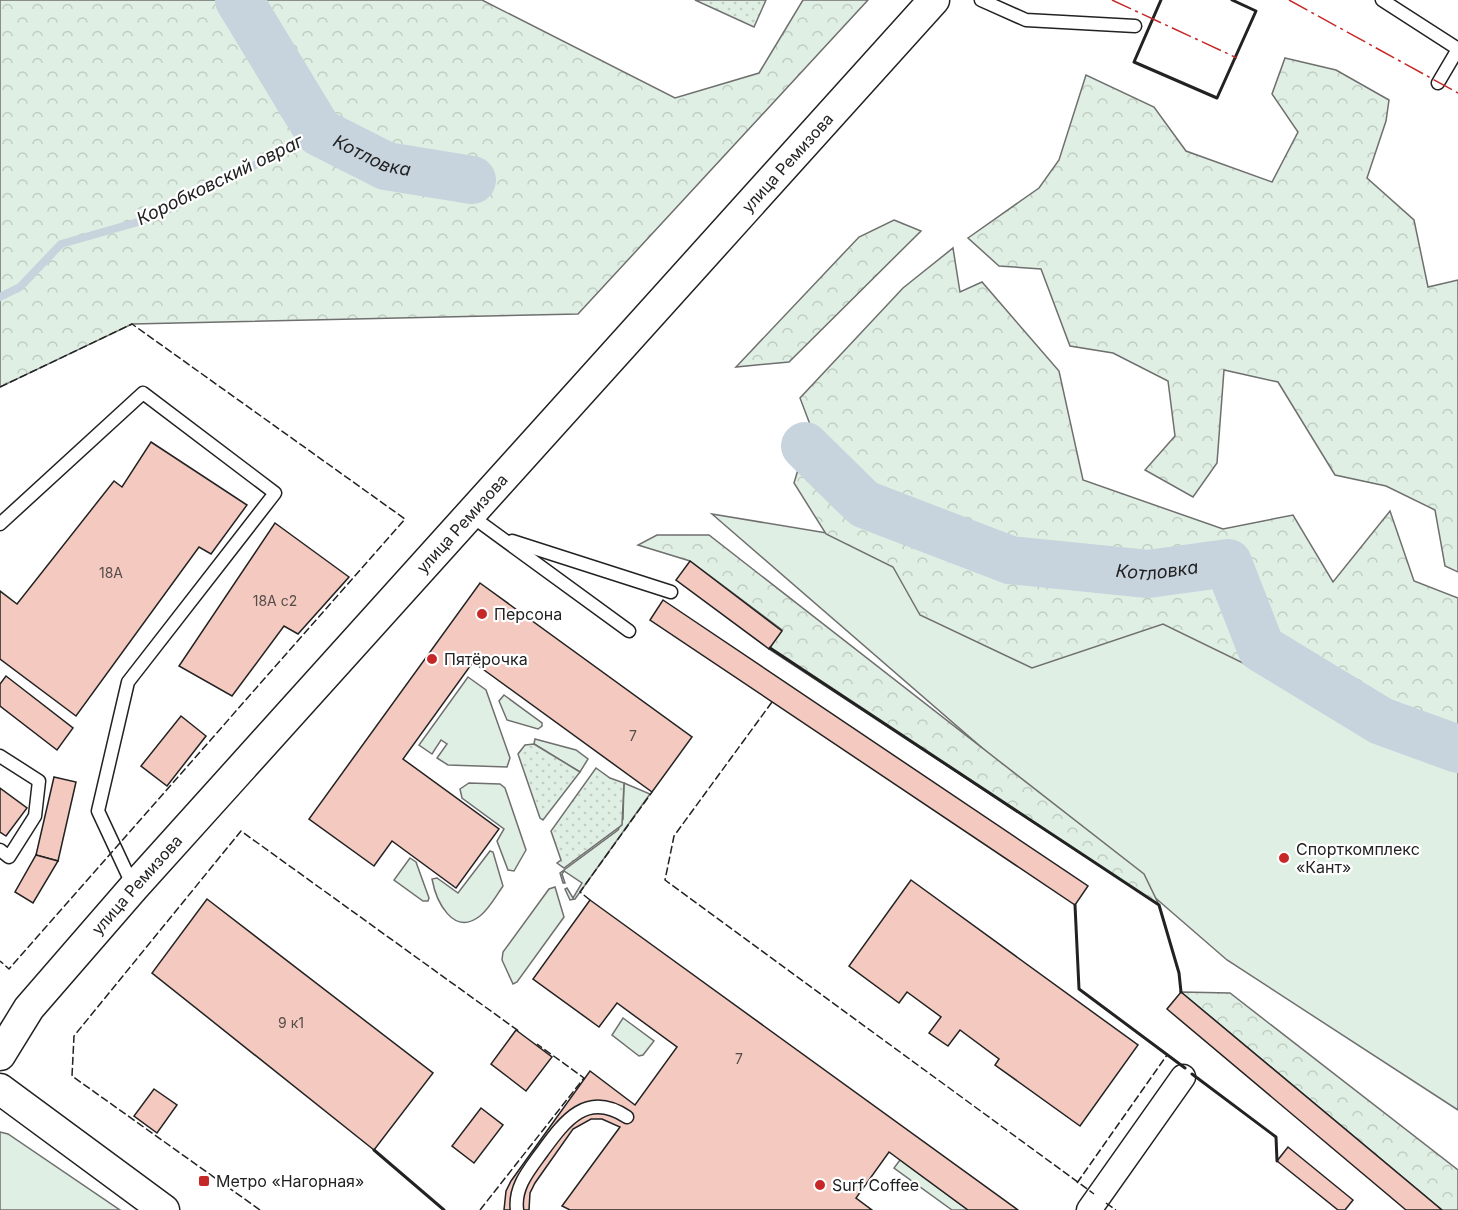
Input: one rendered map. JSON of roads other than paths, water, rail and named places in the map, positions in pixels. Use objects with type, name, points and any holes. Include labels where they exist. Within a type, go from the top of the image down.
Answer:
[{"type":"street","name":"улица Ремизова","points":[[4,1038],[134,887],[934,0]]},
{"type":"street","points":[[1089,1210],[1183,1077]]},
{"type":"street","points":[[0,1089],[164,1210]]},
{"type":"lane","points":[[981,0],[1026,20],[1135,26]]},
{"type":"lane","points":[[1382,0],[1458,49],[1438,83]]},
{"type":"lane","points":[[0,524],[143,393],[275,494],[128,682],[98,811],[134,887]]},
{"type":"lane","points":[[470,515],[629,631]]},
{"type":"lane","points":[[502,538],[671,592]]},
{"type":"lane","points":[[0,756],[39,781],[35,816],[9,857],[0,850]]},
{"type":"lane","points":[[517,1210],[519,1189],[524,1177],[565,1120],[589,1107],[604,1107],[627,1117]]},
{"type":"waterway","name":"Коробковский овраг","points":[[239,0],[319,132],[386,166],[472,180]]},
{"type":"waterway","name":"Коробковский овраг","points":[[0,297],[20,287],[61,244],[152,218],[319,132]]},
{"type":"waterway","name":"Котловка","points":[[805,446],[864,504],[1010,560],[1148,574],[1228,563],[1261,648],[1381,721],[1458,749]]},
{"type":"place","name":"Персона","points":[[482,614]]},
{"type":"place","name":"Пятёрочка","points":[[432,659]]},
{"type":"place","name":"Спорткомплекс «Кант»","points":[[1284,858]]},
{"type":"place","name":"Метро «Нагорная»","points":[[204,1181]]},
{"type":"place","name":"Surf Coffee","points":[[820,1185]]}]
